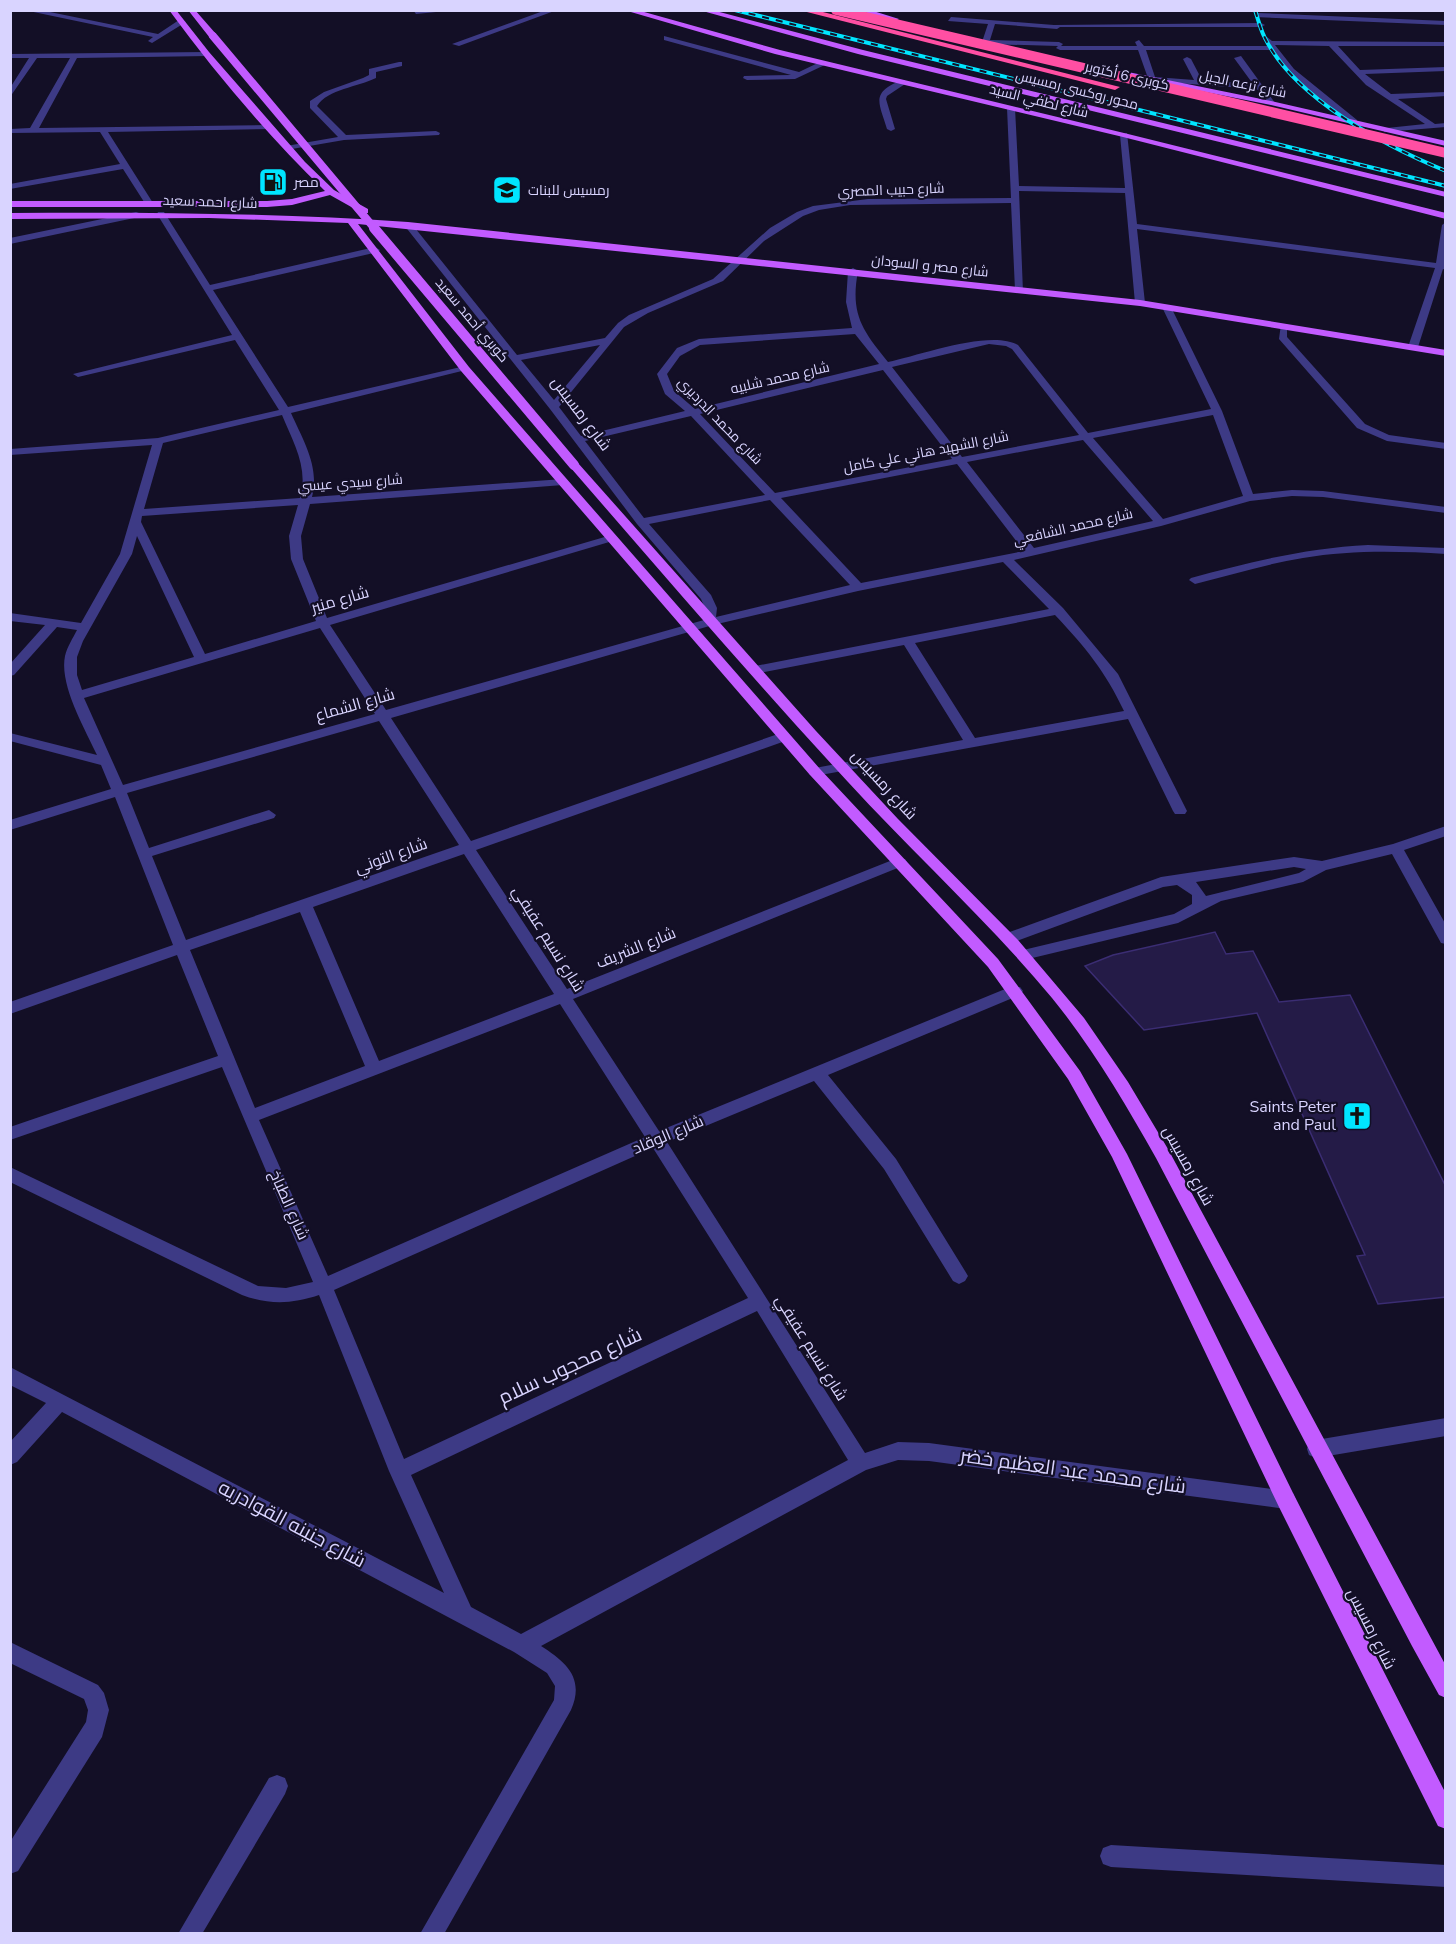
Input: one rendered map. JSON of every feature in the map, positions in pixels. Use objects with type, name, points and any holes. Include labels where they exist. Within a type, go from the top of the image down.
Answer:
[{"type":"highway","name":"كوبرى 6 أكتوبر","points":[[803,10],[1126,90]]},
{"type":"highway","name":"كوبرى 6 أكتوبر","points":[[836,10],[1446,153]]},
{"type":"highway","name":"كوبرى 6 أكتوبر","points":[[1171,100],[1422,159]]},
{"type":"main road","points":[[172,10],[206,54],[269,127],[331,192],[364,210],[408,225]]},
{"type":"main road","name":"كوبري أحمد سعيد","points":[[191,10],[574,465],[710,622]]},
{"type":"main road","name":"شارع لطفي السيد","points":[[627,10],[825,63],[1446,216]]},
{"type":"main road","name":"محور روكسى رمسيس","points":[[702,10],[861,52],[1446,195]]},
{"type":"main road","name":"شارع ترعه الجبل","points":[[860,10],[1063,61],[1271,103],[1446,144]]},
{"type":"main road","name":"شارع احمد سعيد","points":[[10,204],[267,204],[292,202],[331,192]]},
{"type":"main road","name":"شارع احمد سعيد","points":[[10,216],[161,214],[350,220],[408,225]]},
{"type":"main road","name":"شارع رمسيس","points":[[350,220],[465,369],[783,737],[979,947],[1015,991],[1074,1075],[1119,1154],[1286,1500],[1446,1818]]},
{"type":"main road","name":"شارع مصر و السودان","points":[[408,225],[1140,303],[1446,353]]},
{"type":"main road","name":"شارع رمسيس","points":[[710,622],[842,767],[1009,938],[1079,1022],[1122,1086],[1165,1161],[1316,1449],[1446,1688]]},
{"type":"street","points":[[27,10],[159,36]]},
{"type":"street","points":[[416,12],[453,10]]},
{"type":"street","points":[[456,44],[554,10]]},
{"type":"street","points":[[1375,10],[1380,20]]},
{"type":"street","points":[[1354,122],[1291,71],[1270,45],[1258,13],[1446,22]]},
{"type":"street","points":[[951,19],[1025,25],[1058,23],[1133,26],[1261,25]]},
{"type":"street","points":[[140,54],[159,36],[182,22]]},
{"type":"street","points":[[992,22],[986,42],[1141,48],[1331,43],[1445,45]]},
{"type":"street","points":[[1058,23],[1063,61]]},
{"type":"street","points":[[1021,43],[1025,25]]},
{"type":"street","points":[[1133,26],[1152,79],[1259,87]]},
{"type":"street","points":[[667,39],[800,75]]},
{"type":"street","points":[[1331,43],[1357,72],[1387,97],[1433,126]]},
{"type":"street","points":[[10,56],[206,54]]},
{"type":"street","points":[[33,131],[75,55]]},
{"type":"street","points":[[10,95],[34,56]]},
{"type":"street","points":[[1187,58],[1199,82]]},
{"type":"street","points":[[1238,58],[1271,103]]},
{"type":"street","points":[[747,78],[786,78],[800,75],[825,63]]},
{"type":"street","points":[[344,138],[313,104],[323,96],[366,80],[373,76],[372,71],[377,68],[399,64]]},
{"type":"street","points":[[1357,72],[1446,69]]},
{"type":"street","points":[[891,129],[882,99],[883,94],[902,82]]},
{"type":"street","points":[[1387,97],[1446,94]]},
{"type":"street","points":[[1011,108],[1020,290]]},
{"type":"street","points":[[1387,130],[1446,125]]},
{"type":"street","points":[[10,131],[269,127]]},
{"type":"street","points":[[102,129],[149,203]]},
{"type":"street","points":[[289,148],[344,138],[436,133]]},
{"type":"street","points":[[1124,135],[1140,303]]},
{"type":"street","points":[[10,187],[124,166]]},
{"type":"street","points":[[1015,188],[1129,191]]},
{"type":"street","name":"شارع حبيب المصري","points":[[555,407],[621,326],[639,313],[711,284],[728,274],[739,259],[786,222],[807,211],[836,204],[1015,200]]},
{"type":"street","points":[[10,241],[136,214]]},
{"type":"street","name":"شارع نسيم عفيفي","points":[[161,214],[286,413],[306,460],[310,483],[295,536],[297,559],[323,622],[562,997],[657,1139],[861,1463]]},
{"type":"street","name":"شارع رمسيس","points":[[408,225],[555,407],[578,441],[641,522],[707,598],[711,608],[710,622]]},
{"type":"street","points":[[1413,347],[1443,267],[1446,225]]},
{"type":"street","points":[[1133,226],[1443,267]]},
{"type":"street","points":[[208,288],[375,250]]},
{"type":"street","points":[[853,272],[848,293],[850,312],[858,331],[1031,552]]},
{"type":"street","points":[[1167,307],[1217,411],[1249,498]]},
{"type":"street","points":[[1284,326],[1282,336],[1361,426],[1387,438],[1446,446]]},
{"type":"street","name":"شارع محمد الدرديري","points":[[858,331],[715,340],[685,346],[676,353],[662,374],[669,392],[693,412],[858,587]]},
{"type":"street","points":[[78,374],[238,336]]},
{"type":"street","points":[[515,358],[609,340]]},
{"type":"street","name":"شارع محمد شلبيه","points":[[578,441],[989,341],[1008,343],[1015,347],[1086,437]]},
{"type":"street","points":[[10,452],[158,441],[286,413],[465,369]]},
{"type":"street","name":"شارع الشهيد هاني علي كامل","points":[[641,522],[1217,411]]},
{"type":"street","points":[[1086,437],[1161,523]]},
{"type":"street","name":"شارع الطباخ","points":[[158,441],[126,554],[83,627],[71,657],[71,675],[77,696],[119,791],[250,1117],[324,1286],[399,1472],[464,1616]]},
{"type":"street","name":"شارع سيدي عيسي","points":[[137,518],[306,501],[563,482]]},
{"type":"street","name":"شارع محمد الشافعي","points":[[710,622],[858,587],[1006,558],[1161,523],[1249,498],[1292,493],[1323,494],[1446,510]]},
{"type":"street","points":[[137,518],[201,659]]},
{"type":"street","name":"شارع منير","points":[[77,696],[612,538]]},
{"type":"street","points":[[1195,580],[1254,564],[1321,552],[1377,549],[1446,551]]},
{"type":"street","points":[[1006,558],[1059,611],[1114,677],[1180,811]]},
{"type":"street","points":[[754,670],[1059,611]]},
{"type":"street","points":[[10,618],[83,627]]},
{"type":"street","name":"شارع الشماع","points":[[14,821],[710,622]]},
{"type":"street","points":[[10,672],[54,623]]},
{"type":"street","points":[[907,640],[971,742]]},
{"type":"street","points":[[815,772],[1131,714]]},
{"type":"street","points":[[10,737],[105,762]]},
{"type":"street","name":"شارع التوني","points":[[10,1008],[783,737]]},
{"type":"street","points":[[144,854],[269,815]]},
{"type":"street","points":[[1024,955],[1178,918],[1217,897],[1303,877],[1322,866],[1396,848],[1446,831]]},
{"type":"street","points":[[1396,848],[1446,939]]},
{"type":"street","name":"شارع الشريف","points":[[250,1117],[562,997],[900,861]]},
{"type":"street","points":[[1009,938],[1148,885],[1285,863],[1303,862],[1322,866]]},
{"type":"street","points":[[1176,879],[1193,886],[1198,892],[1199,906]]},
{"type":"street","points":[[305,906],[375,1070]]},
{"type":"street","name":"شارع الوقاد","points":[[12,1178],[261,1295],[298,1295],[324,1286],[657,1139],[1015,991]]},
{"type":"street","points":[[10,1134],[228,1059]]},
{"type":"street","points":[[817,1073],[890,1164],[959,1275]]},
{"type":"street","name":"شارع محجوب سلام","points":[[399,1472],[760,1301]]},
{"type":"street","name":"شارع جنينه القوادريه","points":[[10,1375],[520,1645],[554,1666],[566,1683],[564,1702],[431,1934]]},
{"type":"street","points":[[10,1456],[60,1401]]},
{"type":"street","points":[[1316,1449],[1446,1427]]},
{"type":"street","name":"شارع محمد عبد العظيم خضر","points":[[520,1645],[861,1463],[898,1451],[929,1452],[1286,1500]]},
{"type":"street","points":[[10,1652],[91,1692],[97,1698],[100,1708],[94,1729],[10,1863]]},
{"type":"street","points":[[189,1934],[277,1786]]},
{"type":"street","points":[[1111,1856],[1446,1876]]},
{"type":"building","name":"Saints Peter and Paul","points":[[1215,932],[1226,954],[1253,951],[1279,1002],[1350,995],[1446,1187],[1446,1297],[1378,1304],[1357,1256],[1365,1255],[1257,1013],[1144,1030],[1085,966],[1113,955]]},
{"type":"railway","points":[[735,10],[1446,186]]},
{"type":"railway","points":[[1255,10],[1264,36],[1278,59],[1296,80],[1318,99],[1369,134],[1446,171]]},
{"type":"place","name":"مصر","points":[[273,182]]},
{"type":"place","name":"رمسيس للبنات","points":[[507,190]]},
{"type":"place","name":"Saints Peter and Paul","points":[[1357,1116]]}]
